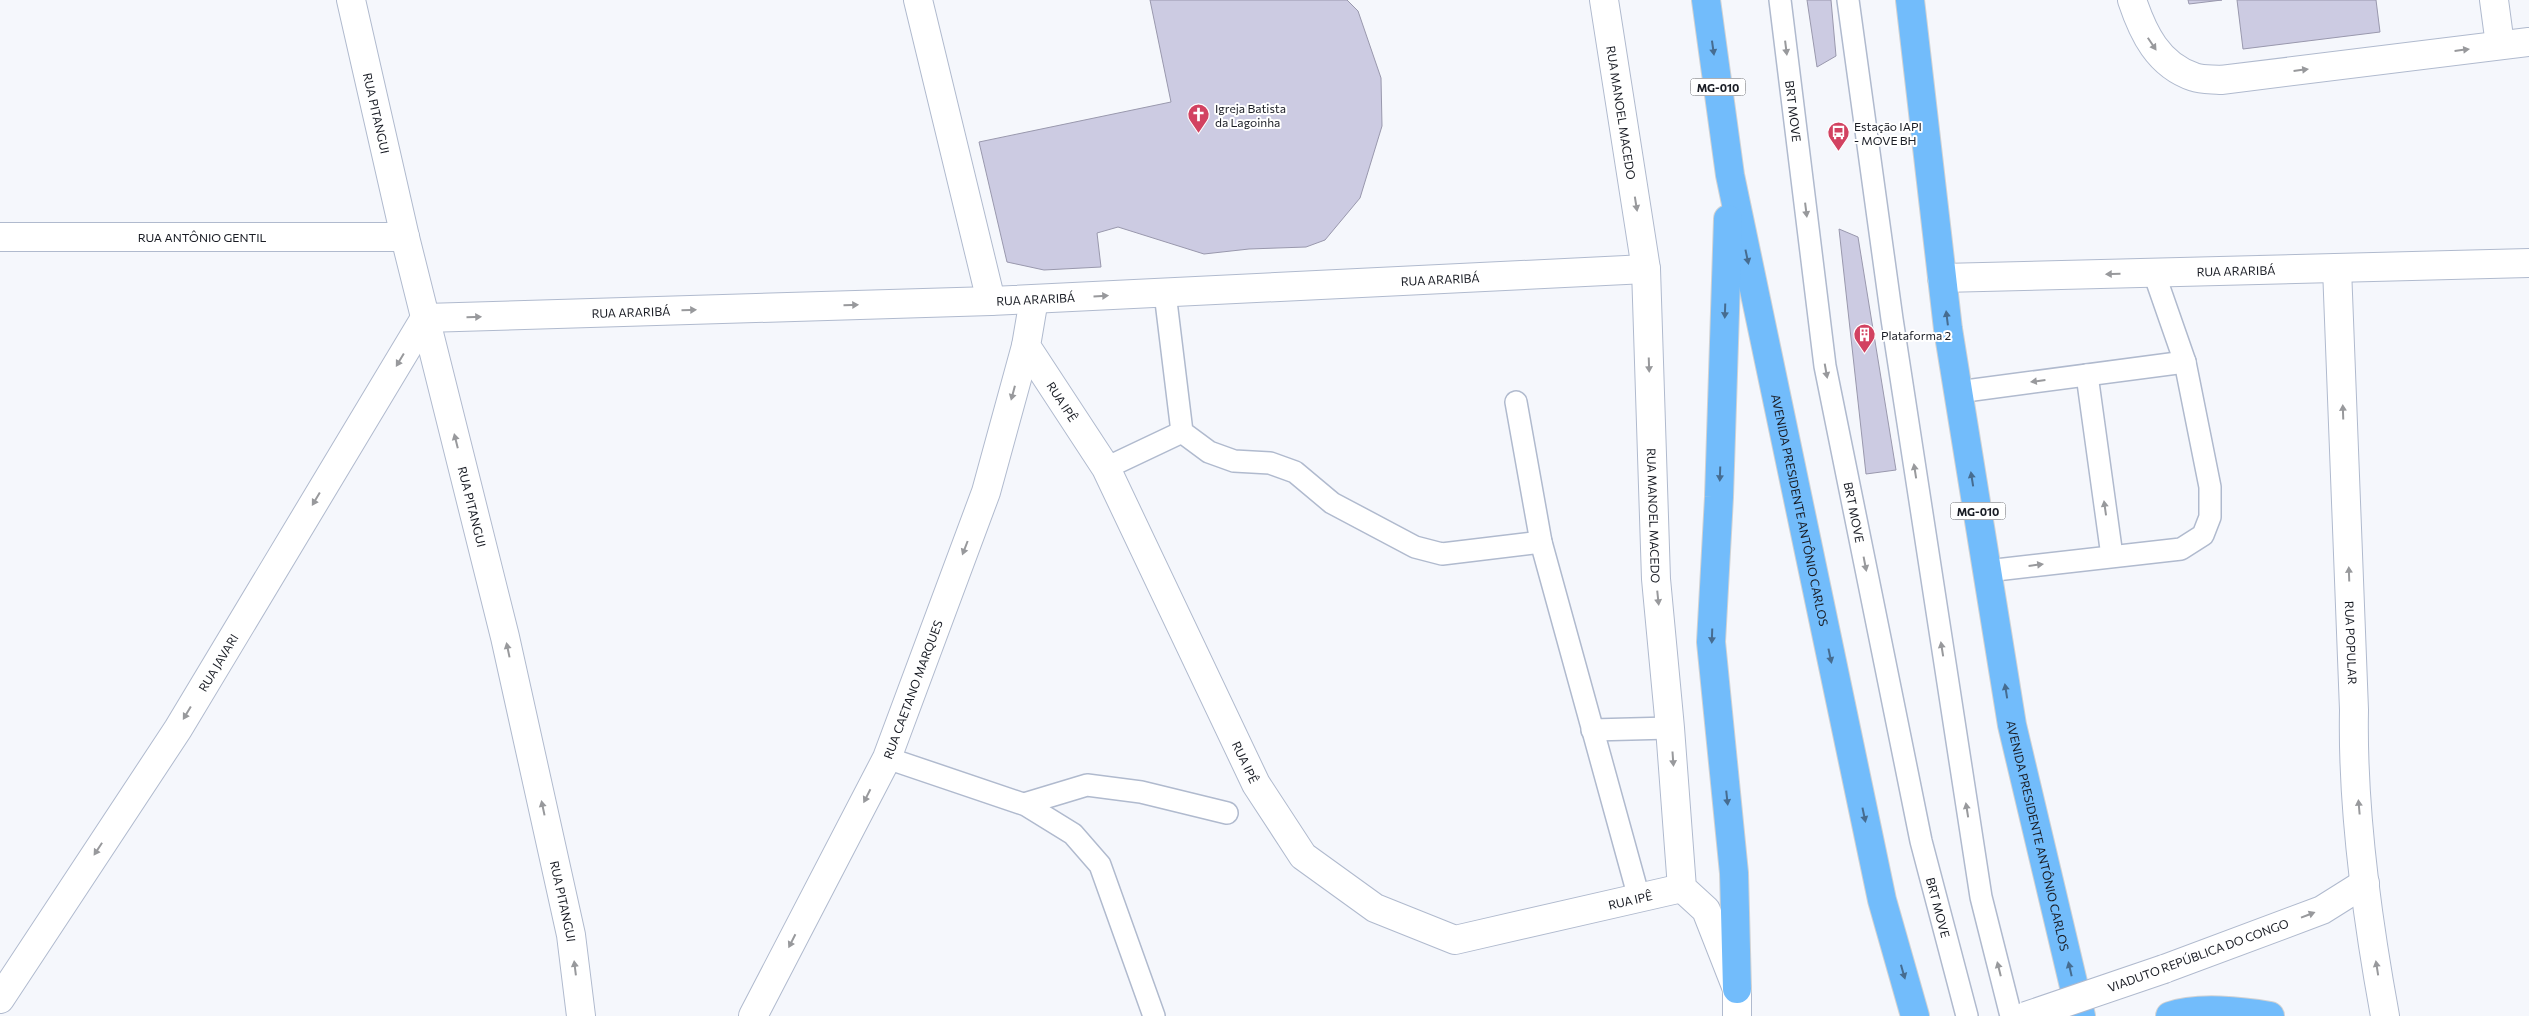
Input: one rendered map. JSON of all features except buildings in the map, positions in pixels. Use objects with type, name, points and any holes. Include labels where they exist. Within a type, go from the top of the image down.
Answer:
[{"type":"highway","name":"AVENIDA PRESIDENTE ANTÔNIO CARLOS","points":[[1706,0],[1730,175],[1880,890],[1915,1016]]},
{"type":"highway","name":"AVENIDA PRESIDENTE ANTÔNIO CARLOS","points":[[1910,0],[1942,278],[1958,392],[2012,725],[2081,1016]]},
{"type":"highway","points":[[1730,175],[1719,497],[1711,642],[1734,873],[1739,1007]]},
{"type":"highway","points":[[2176,1014],[2227,1011],[2270,1016]]},
{"type":"street","name":"RUA PITANGUI","points":[[350,0],[404,237],[505,637],[571,935],[581,1016]]},
{"type":"street","name":"RUA MANOEL MACEDO","points":[[1604,0],[1646,269],[1656,579],[1682,888]]},
{"type":"street","points":[[2132,0],[2142,29],[2155,50],[2173,67],[2195,78],[2221,80],[2529,42]]},
{"type":"street","points":[[2494,0],[2500,46]]},
{"type":"street","points":[[921,1],[990,301]]},
{"type":"street","name":"RUA ANTÔNIO GENTIL","points":[[0,237],[404,237]]},
{"type":"street","name":"RUA ARARIBÁ","points":[[1942,278],[2529,263]]},
{"type":"street","name":"RUA POPULAR","points":[[2337,268],[2354,745],[2365,883],[2385,1016]]},
{"type":"street","name":"RUA ARARIBÁ","points":[[425,318],[990,301],[1646,269]]},
{"type":"street","points":[[1026,346],[1034,299]]},
{"type":"street","name":"RUA JAVARI","points":[[0,999],[178,729],[425,318]]},
{"type":"street","name":"RUA IPÊ","points":[[1026,346],[1106,468],[1256,784],[1304,856],[1375,908],[1455,940],[1682,888]]},
{"type":"street","name":"RUA CAETANO MARQUES","points":[[753,1016],[887,758],[986,492],[1026,346]]},
{"type":"street","name":"VIADUTO REPÚBLICA DO CONGO","points":[[2026,1016],[2164,970],[2322,910],[2365,883]]},
{"type":"street","points":[[1682,888],[1706,910],[1739,1007]]},
{"type":"lane","name":"BRT MOVE","points":[[1780,0],[1826,366],[1921,841],[1967,1016]]},
{"type":"lane","points":[[1848,0],[1892,318],[1981,897],[2011,1016]]},
{"type":"lane","points":[[1987,571],[2181,549],[2203,535],[2210,517],[2210,487],[2185,362],[2154,273]]},
{"type":"lane","points":[[1165,293],[1182,432],[1209,452],[1234,461],[1270,463],[1295,472],[1332,503],[1415,547],[1442,554],[1541,542]]},
{"type":"lane","points":[[1958,392],[2185,362]]},
{"type":"lane","points":[[2087,375],[2112,556]]},
{"type":"lane","points":[[1516,402],[1541,542],[1640,898]]},
{"type":"lane","points":[[1106,468],[1182,432]]},
{"type":"lane","points":[[1592,730],[1670,728]]},
{"type":"lane","points":[[887,758],[1024,804],[1073,834],[1100,865],[1154,1016]]},
{"type":"lane","points":[[1024,804],[1087,785],[1141,792],[1226,813]]},
{"type":"place","name":"Igreja Batista da Lagoinha","points":[[1199,134]]},
{"type":"place","name":"Estação IAPI - MOVE BH","points":[[1838,152]]},
{"type":"place","name":"Plataforma 2","points":[[1865,354]]}]
